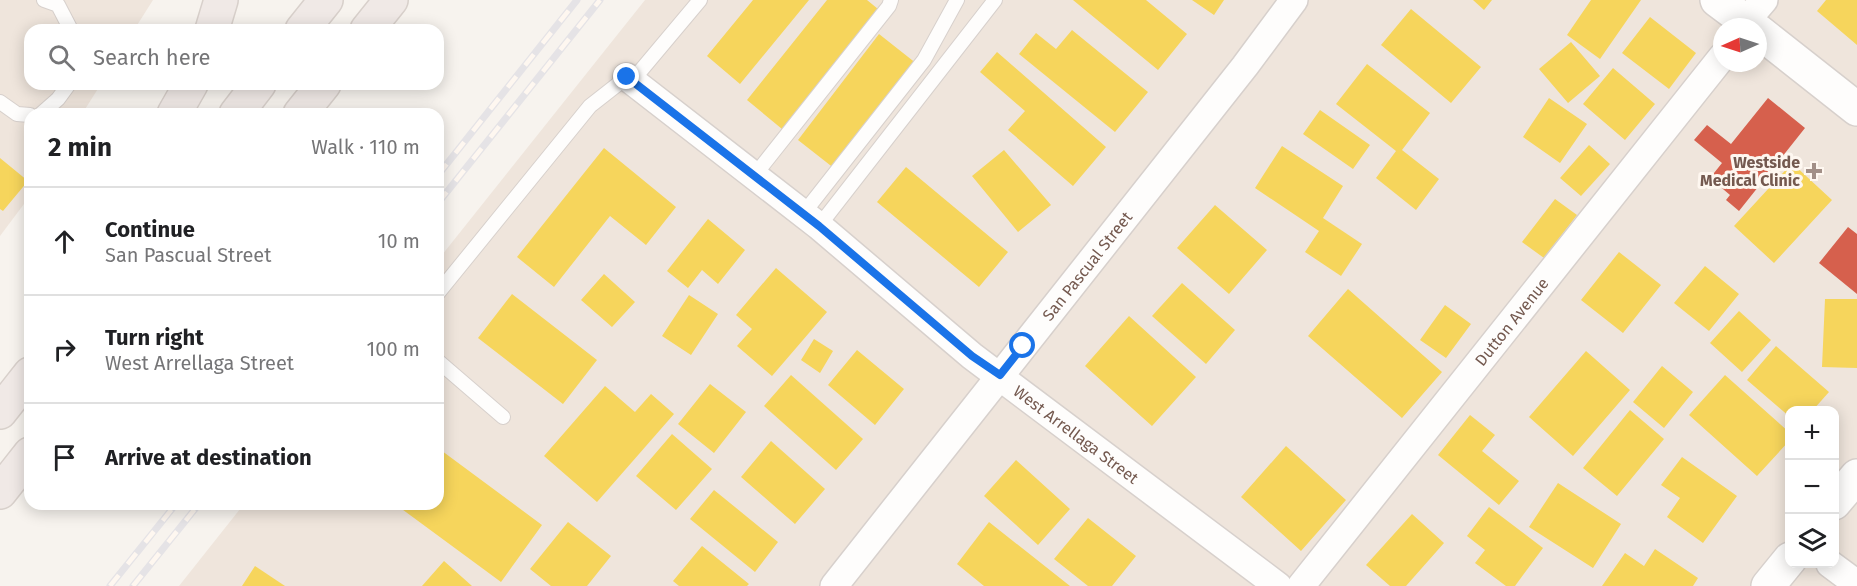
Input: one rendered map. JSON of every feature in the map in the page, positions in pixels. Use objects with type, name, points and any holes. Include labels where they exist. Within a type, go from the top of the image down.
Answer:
[{"type":"highway","points":[[214,24],[221,0]]},
{"type":"highway","points":[[307,24],[326,0]]},
{"type":"highway","points":[[372,24],[391,0]]},
{"type":"highway","points":[[177,108],[188,90]]},
{"type":"highway","points":[[241,108],[255,90]]},
{"type":"highway","points":[[305,108],[319,90]]},
{"type":"highway","points":[[0,412],[24,382]]},
{"type":"highway","points":[[0,492],[24,462]]},
{"type":"street","name":"San Pascual Street","points":[[834,586],[1245,66],[1294,0]]},
{"type":"street","points":[[1717,0],[1747,18]]},
{"type":"street","points":[[1767,34],[1857,110]]},
{"type":"street","name":"Dutton Avenue","points":[[1301,586],[1713,68]]},
{"type":"street","name":"West Arrellaga Street","points":[[629,79],[811,220],[972,356],[1278,586]]},
{"type":"street","points":[[1839,497],[1857,476]]},
{"type":"street","points":[[1768,586],[1785,564]]},
{"type":"street","points":[[1835,568],[1857,584]]},
{"type":"lane","points":[[44,0],[58,5],[68,24]]},
{"type":"lane","points":[[444,286],[590,106],[629,79],[700,0]]},
{"type":"lane","points":[[754,176],[891,0]]},
{"type":"lane","points":[[811,220],[924,60],[957,0]]},
{"type":"lane","points":[[811,220],[995,0]]},
{"type":"lane","points":[[48,108],[65,90]]},
{"type":"lane","points":[[0,102],[17,114],[24,115]]},
{"type":"lane","points":[[444,366],[503,417]]},
{"type":"shaded area","points":[[0,0],[153,0],[138,24],[24,24],[24,90],[97,90],[86,108],[24,108],[24,204],[0,236]]},
{"type":"shaded area","points":[[645,0],[1857,0],[1857,586],[179,586],[239,510],[444,510],[444,252]]},
{"type":"building: Homes","points":[[753,0],[809,0],[740,84],[707,56]]},
{"type":"building: Homes","points":[[827,0],[867,0],[878,9],[782,129],[747,100]]},
{"type":"building: Homes","points":[[1073,0],[1146,0],[1187,34],[1158,70]]},
{"type":"building: Homes","points":[[1192,0],[1224,0],[1214,15]]},
{"type":"building: Homes","points":[[1473,0],[1492,0],[1484,10]]},
{"type":"building: Homes","points":[[1591,0],[1641,0],[1600,59],[1567,35]]},
{"type":"building: Homes","points":[[1826,0],[1857,0],[1857,45],[1817,11]]},
{"type":"building: Homes","points":[[1411,9],[1481,67],[1451,103],[1381,45]]},
{"type":"building: Homes","points":[[1650,17],[1696,53],[1669,89],[1622,53]]},
{"type":"building: Homes","points":[[1072,30],[1148,92],[1115,132],[1019,54],[1036,33],[1056,49]]},
{"type":"building: Homes","points":[[879,34],[917,64],[835,169],[798,140]]},
{"type":"building: Homes","points":[[1571,42],[1600,76],[1568,103],[1539,69]]},
{"type":"building: Homes","points":[[997,52],[1106,147],[1073,186],[1008,130],[1025,111],[980,72]]},
{"type":"building: Homes","points":[[1367,64],[1430,113],[1402,150],[1439,179],[1416,210],[1376,178],[1396,151],[1336,104]]},
{"type":"building: Homes","points":[[1613,68],[1655,104],[1625,140],[1583,104]]},
{"type":"building: Homes","points":[[1549,98],[1587,124],[1560,163],[1523,137]]},
{"type":"building: Homes","points":[[1320,110],[1370,145],[1353,169],[1303,134]]},
{"type":"building: Homes","points":[[1589,145],[1610,164],[1581,196],[1560,178]]},
{"type":"building: Homes","points":[[1282,146],[1343,186],[1323,218],[1362,244],[1341,276],[1305,252],[1319,231],[1255,188]]},
{"type":"building: Homes","points":[[604,148],[676,207],[646,245],[610,216],[554,287],[517,257]]},
{"type":"building: Homes","points":[[1004,150],[1051,205],[1018,232],[972,176]]},
{"type":"building: Homes","points":[[0,158],[24,178],[24,186],[3,211],[0,209]]},
{"type":"building: Homes","points":[[1792,163],[1832,200],[1774,263],[1734,226]]},
{"type":"building: Homes","points":[[906,167],[1008,252],[979,287],[877,202]]},
{"type":"building: Homes","points":[[1555,199],[1577,215],[1544,258],[1522,242]]},
{"type":"building: Homes","points":[[1215,205],[1267,250],[1229,294],[1177,248]]},
{"type":"building: Homes","points":[[708,219],[745,250],[718,284],[702,270],[688,288],[667,271]]},
{"type":"building: Homes","points":[[1619,252],[1661,285],[1623,333],[1581,300]]},
{"type":"building: Homes","points":[[1705,266],[1739,294],[1709,331],[1674,303]]},
{"type":"building: Homes","points":[[776,268],[827,312],[772,376],[737,346],[752,329],[736,315]]},
{"type":"building: Homes","points":[[604,274],[635,302],[612,327],[581,300]]},
{"type":"building: Homes","points":[[1182,283],[1235,330],[1206,364],[1152,316]]},
{"type":"building: Homes","points":[[1348,289],[1442,372],[1402,418],[1308,336]]},
{"type":"building: Homes","points":[[512,294],[597,360],[563,404],[478,338]]},
{"type":"building: Homes","points":[[689,295],[718,314],[691,355],[662,336]]},
{"type":"building: Homes","points":[[1825,299],[1857,299],[1857,368],[1822,367]]},
{"type":"building: Homes","points":[[1445,305],[1471,324],[1446,358],[1420,340]]},
{"type":"building: Homes","points":[[1739,311],[1771,340],[1742,372],[1710,343]]},
{"type":"building: Homes","points":[[1129,316],[1196,377],[1152,426],[1085,366]]},
{"type":"building: Homes","points":[[814,339],[833,351],[820,373],[801,360]]},
{"type":"building: Homes","points":[[1776,346],[1829,392],[1817,406],[1785,406],[1785,413],[1747,380]]},
{"type":"building: Homes","points":[[857,350],[904,389],[875,425],[828,385]]},
{"type":"building: Homes","points":[[1586,351],[1630,390],[1573,456],[1529,417]]},
{"type":"building: Homes","points":[[1662,366],[1693,392],[1664,428],[1633,402]]},
{"type":"building: Homes","points":[[791,375],[863,439],[836,470],[764,406]]},
{"type":"building: Homes","points":[[1725,375],[1785,429],[1785,445],[1757,476],[1689,415]]},
{"type":"building: Homes","points":[[710,384],[746,412],[714,453],[678,424]]},
{"type":"building: Homes","points":[[605,386],[635,412],[651,394],[674,414],[597,502],[544,456]]},
{"type":"building: Homes","points":[[1630,410],[1664,439],[1617,496],[1583,468]]},
{"type":"building: Homes","points":[[1470,415],[1495,435],[1482,451],[1519,481],[1499,505],[1438,455]]},
{"type":"building: Homes","points":[[672,434],[712,469],[676,510],[636,476]]},
{"type":"building: Homes","points":[[771,441],[825,489],[795,524],[741,477]]},
{"type":"building: Homes","points":[[1286,446],[1346,500],[1301,551],[1241,497]]},
{"type":"building: Homes","points":[[444,452],[542,525],[501,582],[403,510],[444,510]]},
{"type":"building: Homes","points":[[1682,457],[1737,496],[1703,543],[1667,517],[1680,498],[1661,485]]},
{"type":"building: Homes","points":[[1016,460],[1070,509],[1038,545],[984,496]]},
{"type":"building: Homes","points":[[1558,483],[1621,524],[1593,568],[1529,527]]},
{"type":"building: Homes","points":[[714,490],[778,542],[755,572],[690,519]]},
{"type":"building: Homes","points":[[1489,507],[1543,548],[1515,586],[1506,586],[1475,563],[1485,550],[1467,536]]},
{"type":"building: Homes","points":[[1412,514],[1444,543],[1406,586],[1390,586],[1366,565]]},
{"type":"building: Homes","points":[[1088,518],[1136,556],[1112,586],[1088,586],[1054,559]]},
{"type":"building: Homes","points":[[568,522],[611,556],[587,586],[551,586],[530,569]]},
{"type":"building: Homes","points":[[989,522],[1070,586],[984,586],[957,564]]},
{"type":"building: Homes","points":[[702,546],[749,584],[747,586],[679,586],[673,581]]},
{"type":"building: Homes","points":[[1655,549],[1698,578],[1693,586],[1602,586],[1625,553],[1644,566]]},
{"type":"building: Homes","points":[[444,561],[472,586],[422,586]]},
{"type":"building: Homes","points":[[255,566],[285,586],[242,586]]},
{"type":"building: Shops","points":[[1768,98],[1805,128],[1739,211],[1726,200],[1730,195],[1710,178],[1722,163],[1694,140],[1707,125],[1731,144]]},
{"type":"building: Shops","points":[[1848,227],[1857,234],[1857,294],[1819,263]]},
{"type":"railway","points":[[444,167],[577,0]]},
{"type":"railway","points":[[444,195],[600,0]]},
{"type":"railway","points":[[110,586],[171,510]]},
{"type":"railway","points":[[133,586],[194,510]]},
{"type":"place","name":"Westside Medical Clinic","points":[[1814,171]]},
{"type":"route","points":[[627,77],[819,226],[972,356],[1000,375],[1023,346]]}]
